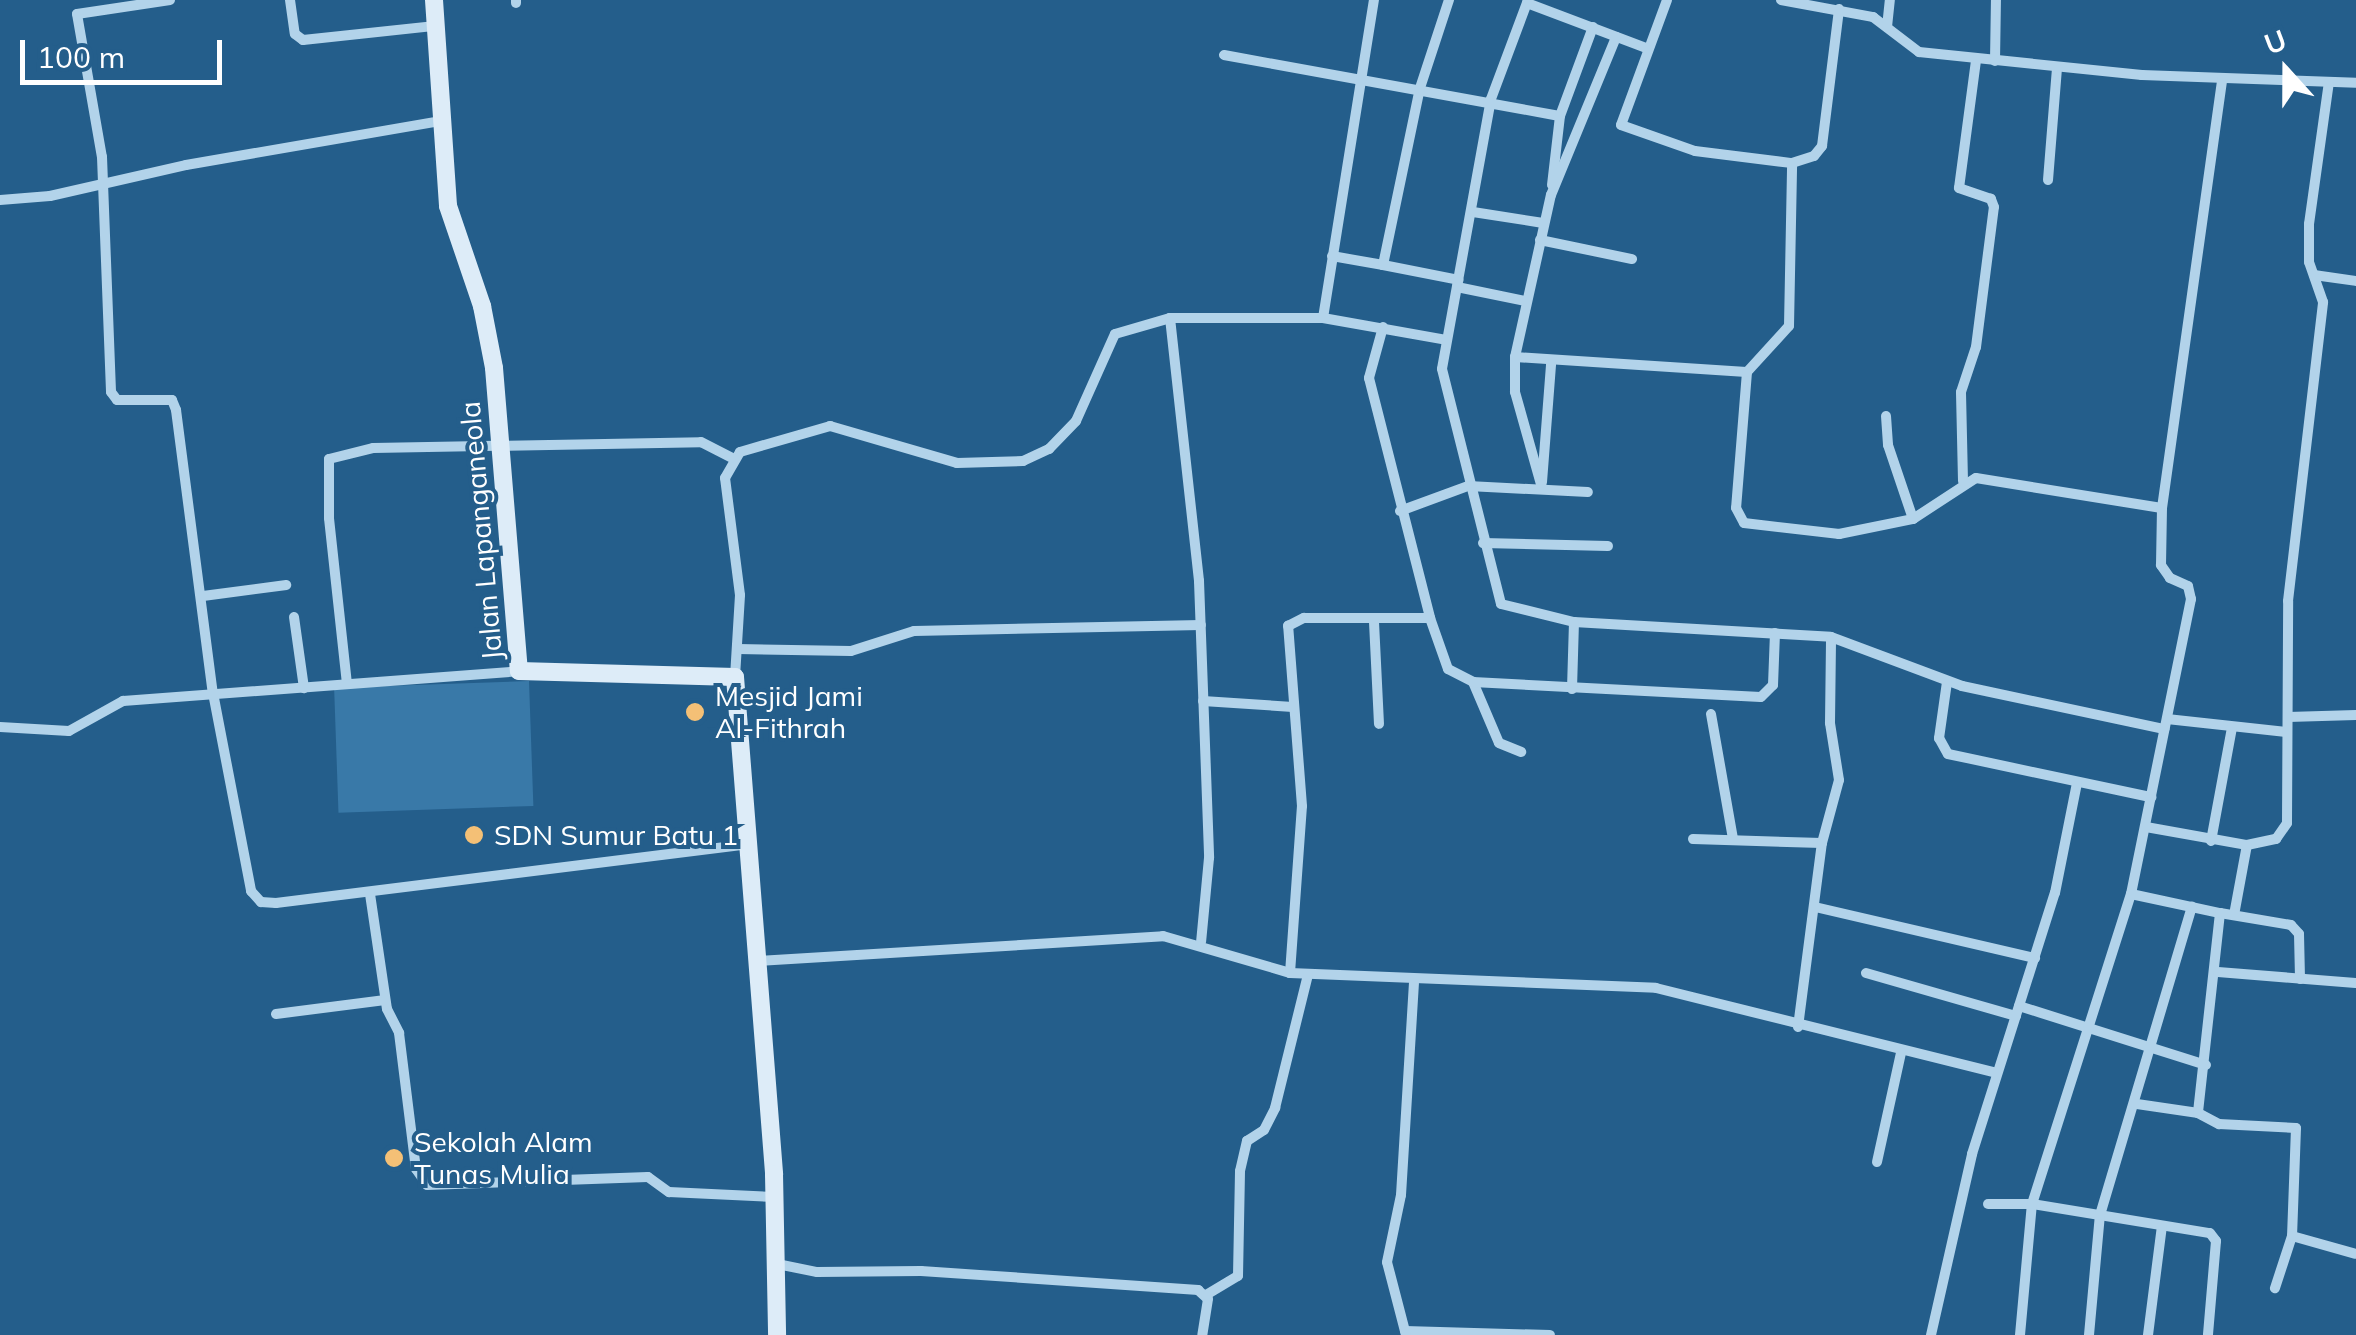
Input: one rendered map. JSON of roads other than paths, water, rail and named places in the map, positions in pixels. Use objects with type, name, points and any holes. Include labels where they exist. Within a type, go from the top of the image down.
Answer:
[{"type":"street","points":[[170,0],[77,14],[102,185],[111,392],[117,400],[174,404],[203,596],[213,693],[241,856],[256,898],[276,904],[370,894],[751,844]]},
{"type":"street","points":[[290,0],[295,34],[303,40],[435,26]]},
{"type":"street","name":"Jalan Lapanganeola","points":[[434,0],[448,206],[482,306],[504,448],[519,670],[735,677]]},
{"type":"street","points":[[1323,318],[1374,0]]},
{"type":"street","points":[[1383,265],[1420,88],[1449,0]]},
{"type":"street","points":[[1667,0],[1620,118],[1626,130],[1695,152],[1792,163],[1814,156],[1822,146],[1839,8]]},
{"type":"street","points":[[1781,0],[1839,8],[1888,27],[1910,50],[1976,60],[2222,79],[2356,82]]},
{"type":"street","points":[[1888,27],[1890,0]]},
{"type":"street","points":[[1995,61],[1996,0]]},
{"type":"street","points":[[1646,48],[1528,2],[1492,99],[1446,340],[1442,380],[1501,604],[1574,622],[1832,637],[1947,682],[2166,724],[2286,732]]},
{"type":"street","points":[[1552,194],[1560,116],[1593,28]]},
{"type":"street","points":[[1542,488],[1515,392],[1516,357],[1552,194],[1616,37]]},
{"type":"street","points":[[1224,55],[1492,99],[1560,116]]},
{"type":"street","points":[[1963,481],[1959,406],[1976,347],[1994,207],[1991,199],[1959,188],[1976,60]]},
{"type":"street","points":[[2048,180],[2058,69]]},
{"type":"street","points":[[2020,1335],[2032,1204],[2130,894],[2192,595],[2161,565],[2162,508],[2222,79]]},
{"type":"street","points":[[2146,827],[2247,846],[2285,831],[2292,540],[2323,302],[2314,275],[2308,224],[2329,82]]},
{"type":"street","points":[[0,200],[102,185],[441,121]]},
{"type":"street","points":[[1792,163],[1789,326],[1747,372],[1736,508],[1744,523],[1839,534],[1913,519],[1936,510],[1963,481],[1988,478],[2162,508]]},
{"type":"street","points":[[1472,212],[1543,223]]},
{"type":"street","points":[[1540,240],[1632,260]]},
{"type":"street","points":[[1332,256],[1526,301]]},
{"type":"street","points":[[2314,275],[2356,282]]},
{"type":"street","points":[[348,684],[329,518],[329,459],[373,448],[701,442],[731,458],[830,426],[957,463],[998,466],[1037,457],[1076,421],[1115,334],[1170,318],[1323,318],[1446,340]]},
{"type":"street","points":[[1170,318],[1201,625],[1209,858],[1201,942]]},
{"type":"street","points":[[1383,327],[1369,378],[1400,511],[1448,668],[1473,682],[1761,697],[1773,685],[1775,633]]},
{"type":"street","points":[[1516,357],[1551,364],[1747,372]]},
{"type":"street","points":[[1542,488],[1551,364]]},
{"type":"street","points":[[1886,416],[1888,446],[1913,519]]},
{"type":"street","points":[[731,458],[725,478],[739,574],[735,677],[759,961],[774,1197],[777,1335]]},
{"type":"street","points":[[1400,511],[1468,486],[1588,492]]},
{"type":"street","points":[[1483,543],[1608,546]]},
{"type":"street","points":[[203,596],[286,585]]},
{"type":"street","points":[[294,617],[304,688]]},
{"type":"street","points":[[1290,973],[1302,806],[1290,622],[1430,618]]},
{"type":"street","points":[[1374,622],[1379,724]]},
{"type":"street","points":[[1572,688],[1574,622]]},
{"type":"street","points":[[738,649],[838,652],[914,631],[1201,625]]},
{"type":"street","points":[[1798,1028],[1822,843],[1839,780],[1830,723],[1832,637]]},
{"type":"street","points":[[0,727],[69,731],[123,701],[519,670]]},
{"type":"street","points":[[1473,682],[1498,743],[1521,752]]},
{"type":"street","points":[[1947,682],[1942,750],[2152,797]]},
{"type":"street","points":[[1203,701],[1294,707]]},
{"type":"street","points":[[1711,714],[1723,808],[1734,839]]},
{"type":"street","points":[[2288,717],[2356,715]]},
{"type":"street","points":[[2211,840],[2232,728]]},
{"type":"street","points":[[1930,1335],[1959,1200],[2035,958],[2076,783]]},
{"type":"street","points":[[1693,839],[1822,843]]},
{"type":"street","points":[[2234,915],[2247,846]]},
{"type":"street","points":[[370,894],[385,1000],[398,1028],[416,1169],[427,1185],[648,1177],[669,1192],[774,1197]]},
{"type":"street","points":[[2130,894],[2296,928],[2300,979]]},
{"type":"street","points":[[2088,1335],[2100,1215],[2137,1104],[2192,906]]},
{"type":"street","points":[[1815,907],[2035,958]]},
{"type":"street","points":[[2198,1114],[2218,972],[2220,912]]},
{"type":"street","points":[[759,961],[1001,950],[1128,935],[1201,942],[1290,973],[1308,975],[1414,983],[1624,983],[1997,1074]]},
{"type":"street","points":[[2218,972],[2356,984]]},
{"type":"street","points":[[1866,973],[2085,1028],[2206,1065]]},
{"type":"street","points":[[777,1264],[817,1272],[921,1271],[1206,1295],[1238,1276],[1240,1170],[1247,1141],[1264,1130],[1275,1108],[1308,975]]},
{"type":"street","points":[[1414,983],[1401,1196],[1387,1262],[1405,1333],[1550,1335]]},
{"type":"street","points":[[276,1014],[385,1000]]},
{"type":"street","points":[[1877,1162],[1902,1053]]},
{"type":"street","points":[[2137,1104],[2198,1114],[2219,1124],[2296,1128],[2292,1236],[2274,1288]]},
{"type":"street","points":[[1988,1204],[2032,1204],[2214,1236],[2208,1335]]},
{"type":"street","points":[[2148,1335],[2162,1226]]},
{"type":"street","points":[[2292,1236],[2356,1254]]},
{"type":"street","points":[[1202,1335],[1206,1295]]},
{"type":"place","name":"Mesjid Jami Al-Fithrah","points":[[695,712]]},
{"type":"place","name":"SDN Sumur Batu 1","points":[[474,835]]},
{"type":"place","name":"Sekolah Alam Tunas Mulia","points":[[394,1158]]}]
